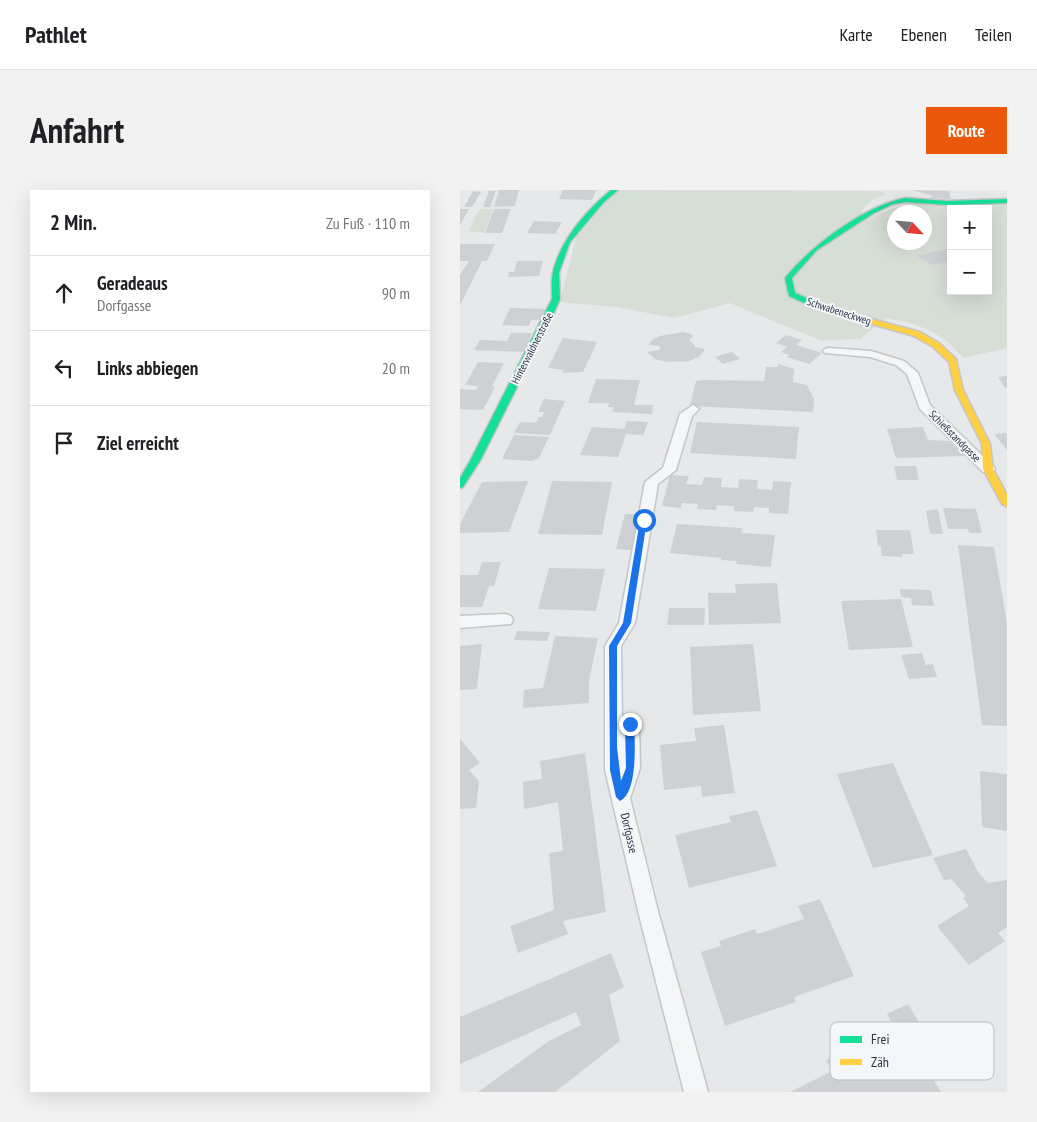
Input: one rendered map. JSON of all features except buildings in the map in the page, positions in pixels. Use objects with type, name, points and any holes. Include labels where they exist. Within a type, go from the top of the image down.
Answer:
[{"type":"street","name":"Hinterwaldnerstraße","points":[[460,485],[475,461],[550,313],[556,299],[556,273],[567,242],[615,190]]},
{"type":"street","name":"Schwabeneckweg","points":[[1007,202],[948,203],[905,200],[891,203],[872,212],[815,249],[788,278],[792,294],[803,300],[917,334],[936,345],[953,361],[959,390],[986,444],[988,468],[1007,504]]},
{"type":"lane","name":"Schießstandgasse","points":[[830,350],[871,354],[900,363],[912,373],[924,406],[967,450],[988,468]]},
{"type":"lane","name":"Dorfgasse","points":[[693,409],[686,414],[669,470],[652,482],[627,623],[613,646],[613,747],[614,770],[620,797],[651,924],[696,1092]]},
{"type":"lane","points":[[460,622],[505,620]]},
{"type":"lane","points":[[620,797],[630,768],[630,724]]},
{"type":"shaded area","points":[[616,190],[880,191],[886,194],[872,200],[861,211],[871,218],[887,211],[887,250],[932,250],[932,205],[909,205],[937,202],[1007,203],[1007,348],[963,358],[947,341],[929,330],[886,318],[860,339],[820,340],[730,303],[674,318],[617,307],[560,302],[576,238]]},
{"type":"shaded area","points":[[493,209],[484,233],[469,231],[478,211]]},
{"type":"traffic: fast","points":[[460,485],[475,461],[550,313],[556,299],[556,273],[567,242],[602,201],[615,190]]},
{"type":"traffic: fast","points":[[833,310],[818,306],[792,294],[788,278],[815,249],[872,212],[891,203],[905,200],[948,203],[1007,201]]},
{"type":"traffic: slow","points":[[833,310],[917,334],[936,345],[953,361],[959,390],[986,444],[988,469],[1007,504]]},
{"type":"route","points":[[630,724],[630,768],[620,797],[614,770],[613,646],[627,623],[644,520]]}]
